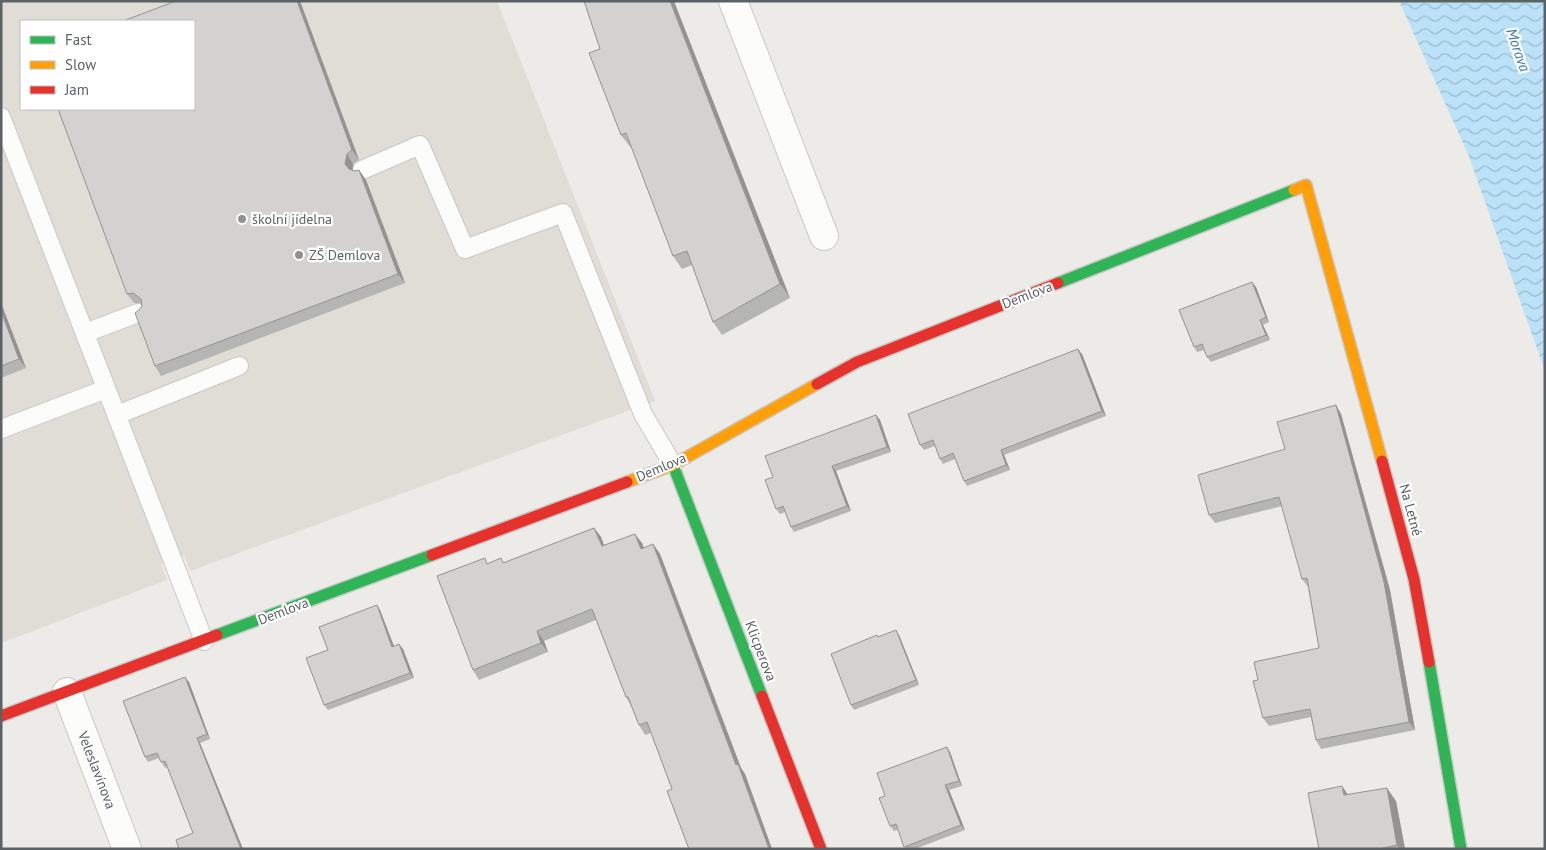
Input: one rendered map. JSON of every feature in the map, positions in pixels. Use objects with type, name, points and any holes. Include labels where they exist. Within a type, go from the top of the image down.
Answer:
[{"type":"street","points":[[733,1],[824,236]]},
{"type":"street","name":"Demlova","points":[[1,716],[673,465],[858,362],[1306,185]]},
{"type":"street","name":"Na Letné","points":[[1306,185],[1414,579],[1461,849]]},
{"type":"street","name":"Klicperova","points":[[673,465],[821,849]]},
{"type":"street","name":"Veleslavínova","points":[[67,692],[127,849]]},
{"type":"lane","points":[[1,117],[204,640]]},
{"type":"lane","points":[[362,170],[420,145],[465,249],[563,213],[643,414],[673,465]]},
{"type":"lane","points":[[84,333],[138,312]]},
{"type":"lane","points":[[116,415],[239,366]]},
{"type":"lane","points":[[1,429],[106,388]]},
{"type":"shaded area","name":"ZŠ Demlova","points":[[1,1],[497,1],[655,401],[190,571],[184,555],[172,559],[161,564],[167,580],[1,643]]},
{"type":"water","name":"Morava","points":[[1399,1],[1545,1],[1545,371],[1468,154]]},
{"type":"building","name":"školní jídelna","points":[[176,1],[297,1],[352,150],[347,154],[345,164],[349,169],[359,170],[398,274],[155,366],[135,313],[142,306],[141,299],[133,293],[127,294],[58,110],[195,110],[195,20],[126,20]]},
{"type":"building","points":[[584,1],[670,1],[780,284],[713,322],[687,251],[673,256],[626,133],[621,135],[589,53],[600,49]]},
{"type":"building","points":[[1252,282],[1266,317],[1260,320],[1266,335],[1207,357],[1202,344],[1194,347],[1179,310]]},
{"type":"building","points":[[1,311],[19,359],[1,366]]},
{"type":"building","points":[[1078,349],[1102,411],[1001,450],[1006,465],[964,481],[953,453],[940,459],[933,440],[920,445],[908,414]]},
{"type":"building","points":[[1336,405],[1384,582],[1409,722],[1316,740],[1310,709],[1263,718],[1253,681],[1258,680],[1254,662],[1319,648],[1307,578],[1302,579],[1279,497],[1209,515],[1198,475],[1285,449],[1277,422]]},
{"type":"building","points":[[876,415],[887,447],[832,466],[847,506],[791,527],[783,506],[776,509],[765,480],[773,477],[765,456]]},
{"type":"building","points":[[594,528],[602,546],[635,534],[641,549],[653,544],[769,849],[689,849],[667,791],[672,789],[647,722],[639,725],[628,697],[626,697],[592,609],[537,631],[541,643],[473,670],[437,576],[485,558],[487,564],[501,558],[503,563]]},
{"type":"building","points":[[377,605],[392,647],[399,644],[410,673],[324,705],[306,658],[328,650],[319,627]]},
{"type":"building","points":[[896,630],[916,680],[851,705],[831,654],[877,635],[878,637]]},
{"type":"building","points":[[185,677],[207,734],[197,738],[241,849],[179,849],[176,840],[193,833],[165,761],[161,762],[157,753],[145,757],[123,701]]},
{"type":"building","points":[[947,747],[959,781],[945,785],[961,825],[904,847],[896,824],[890,826],[879,798],[885,796],[877,773]]},
{"type":"building","points":[[1342,786],[1344,795],[1387,788],[1397,845],[1379,849],[1319,849],[1308,793]]},
{"type":"traffic: fast","points":[[1058,283],[1294,190]]},
{"type":"traffic: fast","points":[[673,465],[762,696]]},
{"type":"traffic: fast","points":[[217,635],[432,555]]},
{"type":"traffic: fast","points":[[1429,662],[1461,849]]},
{"type":"traffic: slow","points":[[1294,190],[1306,185],[1382,461]]},
{"type":"traffic: slow","points":[[627,482],[673,465],[817,384]]},
{"type":"traffic: jam","points":[[817,384],[857,362],[1058,283]]},
{"type":"traffic: jam","points":[[1382,461],[1414,579],[1429,662]]},
{"type":"traffic: jam","points":[[432,555],[627,482]]},
{"type":"traffic: jam","points":[[1,716],[217,635]]},
{"type":"traffic: jam","points":[[762,696],[821,849]]},
{"type":"place","name":"školní jídelna","points":[[242,219]]},
{"type":"place","name":"ZŠ Demlova","points":[[299,255]]}]
